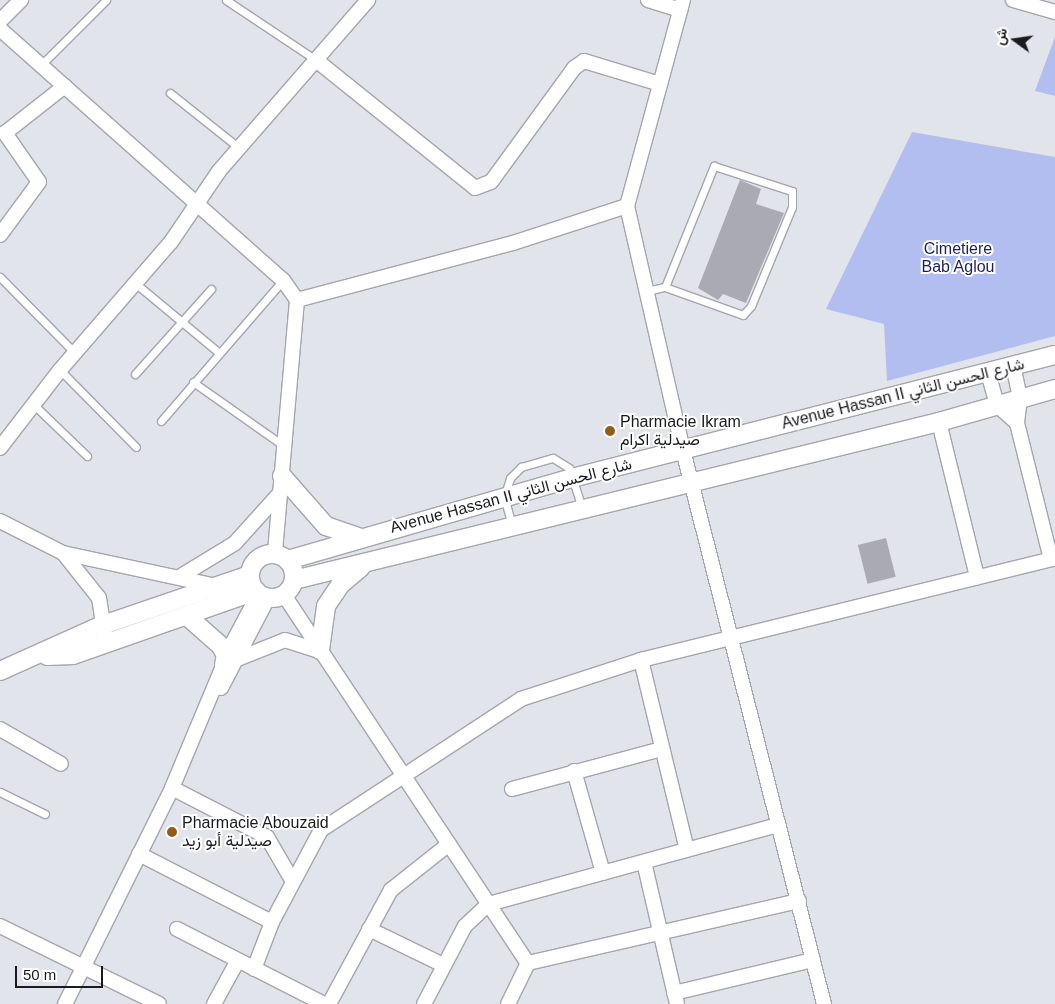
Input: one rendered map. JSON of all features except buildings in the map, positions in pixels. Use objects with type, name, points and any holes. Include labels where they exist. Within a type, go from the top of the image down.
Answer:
[{"type":"street","points":[[0,21],[21,0]]},
{"type":"street","points":[[0,448],[32,404],[135,283],[238,148],[368,0]]},
{"type":"street","points":[[648,0],[681,5],[627,206],[683,450],[824,1004]]},
{"type":"street","points":[[1013,0],[1055,12]]},
{"type":"street","points":[[0,28],[198,202],[283,280],[297,300],[281,484],[281,557],[294,580],[188,616],[103,634]]},
{"type":"street","points":[[316,60],[475,188],[491,182],[574,68],[584,61],[660,84]]},
{"type":"street","points":[[0,235],[39,182],[5,133],[65,86]]},
{"type":"street","points":[[297,300],[513,243],[627,206]]},
{"type":"street","name":"Avenue Hassan II شارع الحسن الثاني","points":[[264,591],[260,558],[281,557],[364,537],[572,478],[1055,355]]},
{"type":"street","points":[[254,969],[272,922],[292,880],[331,821],[521,700],[641,660],[731,640],[1053,558],[1017,423],[1020,398],[1013,365]]},
{"type":"street","points":[[988,373],[997,405],[1017,423]]},
{"type":"street","name":"Avenue Hassan II شارع الحسن الثاني","points":[[294,580],[363,566],[692,482],[939,422],[1055,389]]},
{"type":"street","points":[[939,422],[977,577]]},
{"type":"street","points":[[281,484],[326,526],[350,538],[364,537]]},
{"type":"street","points":[[181,576],[235,543],[281,484]]},
{"type":"street","points":[[0,521],[63,554],[181,576],[215,586],[264,591],[322,653],[528,963]]},
{"type":"street","points":[[63,554],[99,598],[103,634]]},
{"type":"street","points":[[322,653],[326,606],[341,584],[363,566]]},
{"type":"street","points":[[0,671],[39,657],[73,655],[103,634],[215,586]]},
{"type":"street","points":[[65,1004],[172,788],[264,591]]},
{"type":"street","points":[[188,616],[221,646],[226,656],[232,662]]},
{"type":"street","points":[[232,662],[285,640],[316,647],[322,653]]},
{"type":"street","points":[[641,660],[661,749],[687,850]]},
{"type":"street","points":[[0,729],[61,764]]},
{"type":"street","points":[[512,789],[574,770],[661,749]]},
{"type":"street","points":[[574,770],[603,873]]},
{"type":"street","points":[[172,788],[267,837],[292,880]]},
{"type":"street","points":[[424,1004],[465,926],[489,904],[778,825]]},
{"type":"street","points":[[329,1004],[368,929],[400,879],[449,844]]},
{"type":"street","points":[[139,854],[272,922]]},
{"type":"street","points":[[644,862],[676,998],[813,960]]},
{"type":"street","points":[[528,963],[799,901]]},
{"type":"street","points":[[0,926],[159,1004]]},
{"type":"street","points":[[177,929],[237,962],[324,1004]]},
{"type":"street","points":[[368,929],[443,965]]},
{"type":"street","points":[[214,1004],[237,962]]},
{"type":"street","points":[[508,1004],[528,963]]},
{"type":"lane","points":[[41,65],[106,0]]},
{"type":"lane","points":[[226,0],[316,60]]},
{"type":"lane","points":[[170,93],[238,148]]},
{"type":"lane","points":[[647,291],[665,287],[734,315],[747,312],[792,207],[792,191],[714,166],[665,287]]},
{"type":"lane","points":[[0,277],[75,353]]},
{"type":"lane","points":[[161,421],[218,352],[283,280]]},
{"type":"lane","points":[[135,283],[184,321],[218,352]]},
{"type":"lane","points":[[135,374],[211,290]]},
{"type":"lane","points":[[60,370],[136,447]]},
{"type":"lane","points":[[193,382],[284,446]]},
{"type":"lane","points":[[32,404],[87,456]]},
{"type":"lane","points":[[513,528],[504,497],[513,473],[553,458],[565,462],[583,511]]},
{"type":"lane","points":[[0,792],[45,814]]},
{"type":"green space","points":[[1055,37],[1055,96],[1035,91]]},
{"type":"green space","name":"Cimetiere Bab Aglou","points":[[912,132],[1055,157],[1055,336],[887,381],[884,324],[826,309]]},
{"type":"place","name":"Pharmacie Ikram صيدلية اكرام","points":[[610,431]]},
{"type":"place","name":"Pharmacie Abouzaid صيدلية أبو زيد","points":[[172,832]]}]
